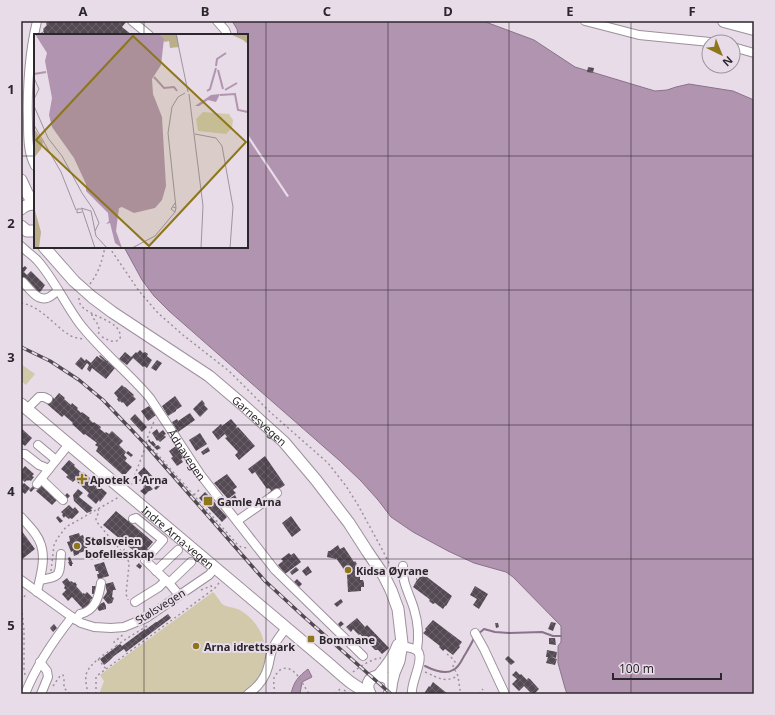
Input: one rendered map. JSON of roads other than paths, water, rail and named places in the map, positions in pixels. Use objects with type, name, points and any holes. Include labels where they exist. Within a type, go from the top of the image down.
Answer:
[{"type":"highway","points":[[724,21],[754,29]]},
{"type":"main road","points":[[21,180],[27,193],[34,203]]},
{"type":"main road","points":[[21,203],[21,208]]},
{"type":"main road","points":[[21,208],[26,205],[34,204]]},
{"type":"main road","name":"Garnesvegen","points":[[45,248],[74,281],[92,297],[112,312],[209,376],[244,405],[284,442],[316,480],[384,576],[398,609],[400,642],[399,661],[394,673],[390,691]]},
{"type":"main road","name":"Garnesvegen","points":[[50,248],[56,260]]},
{"type":"main road","name":"Indre Arna-vegen","points":[[24,407],[336,670],[347,681],[370,694]]},
{"type":"main road","points":[[370,694],[368,685],[390,661],[400,642]]},
{"type":"main road","name":"Indre Arna-vegen","points":[[336,670],[356,678],[367,680],[375,677]]},
{"type":"main road","points":[[375,677],[383,676],[387,678],[390,681],[390,691]]},
{"type":"street","points":[[34,164],[31,156],[28,138],[31,115],[28,79],[32,41],[36,21]]},
{"type":"street","points":[[132,21],[148,34]]},
{"type":"street","points":[[217,21],[227,34]]},
{"type":"street","points":[[584,21],[639,35],[701,41]]},
{"type":"street","points":[[741,49],[754,52]]},
{"type":"street","name":"Ådnavegen","points":[[21,246],[37,260],[80,324],[94,341],[141,387],[159,411],[200,474],[275,570],[363,656]]},
{"type":"street","points":[[23,282],[38,297],[41,298],[47,298],[58,290]]},
{"type":"street","points":[[24,407],[39,397],[48,399]]},
{"type":"street","points":[[63,500],[39,481],[69,444]]},
{"type":"street","points":[[38,445],[56,460]]},
{"type":"street","points":[[22,453],[39,465],[49,469]]},
{"type":"street","points":[[237,521],[278,494]]},
{"type":"street","points":[[21,517],[34,532],[41,544],[43,552],[40,580],[34,590]]},
{"type":"street","points":[[133,519],[136,518],[163,540],[145,560],[179,595]]},
{"type":"street","points":[[156,571],[178,550]]},
{"type":"street","points":[[40,580],[57,576],[60,571],[61,554]]},
{"type":"street","points":[[132,602],[167,582],[191,562]]},
{"type":"street","points":[[403,566],[402,571],[404,579],[416,616],[418,643],[417,650]]},
{"type":"street","name":"Stølsvegen","points":[[21,580],[74,619],[94,627],[110,628],[124,627],[146,618],[209,574],[215,568]]},
{"type":"street","points":[[25,694],[40,662],[53,642],[74,619],[94,606],[98,597],[101,583]]},
{"type":"street","points":[[248,694],[257,687],[263,679],[268,669],[270,654],[273,646],[286,628]]},
{"type":"street","points":[[476,635],[505,694]]},
{"type":"street","points":[[400,642],[417,650],[420,656],[420,663],[412,686],[412,694]]},
{"type":"street","points":[[40,662],[47,671],[48,677],[41,692]]},
{"type":"waterway","points":[[477,635],[484,629],[495,632],[509,633],[542,632],[553,636],[561,636]]},
{"type":"waterway","points":[[425,666],[443,672],[455,669],[474,638]]},
{"type":"railway","points":[[21,347],[50,361],[79,380],[103,400],[145,444],[265,581],[391,694]]},
{"type":"place","name":"Apotek 1 Arna","points":[[82,479]]},
{"type":"place","name":"Gamle Arna","points":[[208,501]]},
{"type":"place","name":"Stølsveien bofellesskap","points":[[77,546]]},
{"type":"place","name":"Kidsa Øyrane","points":[[348,570]]},
{"type":"place","name":"Bommane","points":[[311,639]]},
{"type":"place","name":"Arna idrettspark","points":[[196,646]]}]
